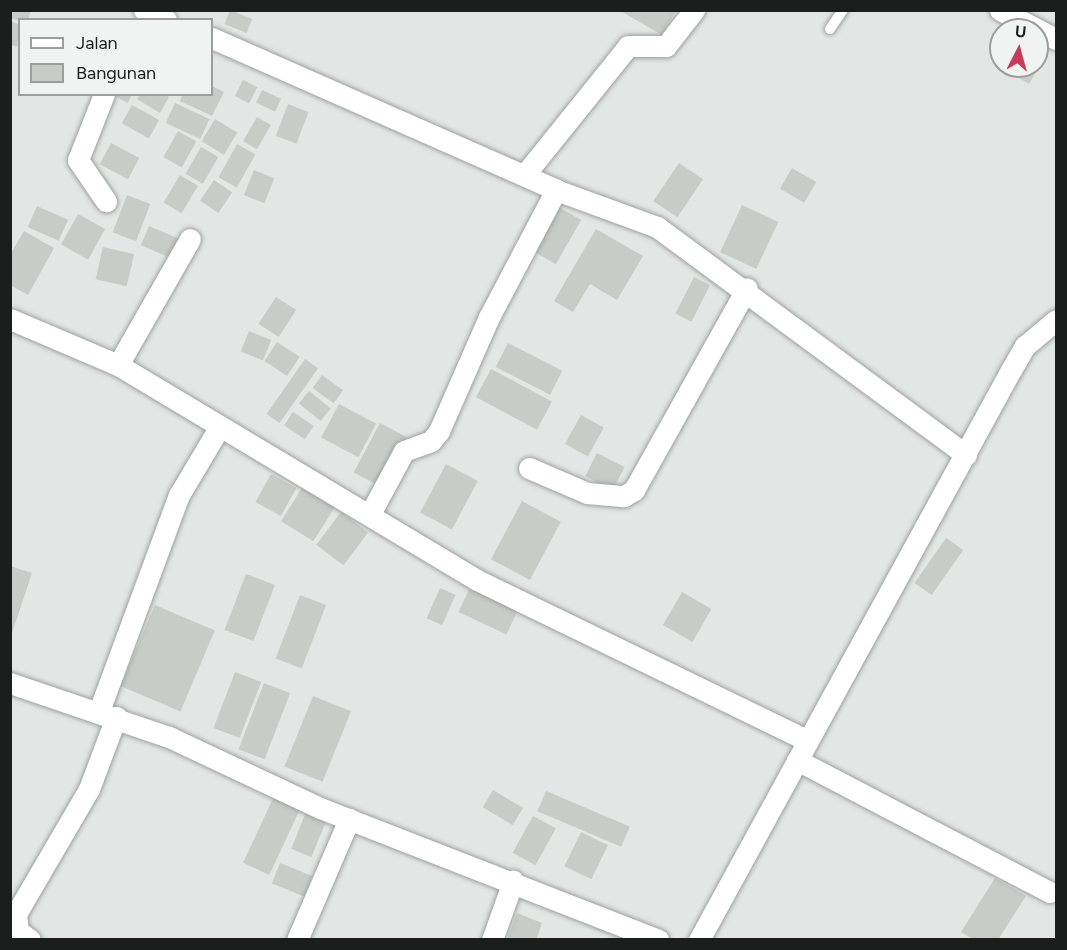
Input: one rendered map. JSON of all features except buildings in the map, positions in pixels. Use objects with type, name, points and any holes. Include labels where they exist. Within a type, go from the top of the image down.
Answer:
[{"type":"street","points":[[144,10],[162,18]]},
{"type":"street","points":[[526,173],[628,46],[666,46],[694,10]]},
{"type":"street","points":[[1000,10],[1056,39]]},
{"type":"street","points":[[213,38],[526,173],[556,190],[657,227],[747,288],[966,455]]},
{"type":"street","points":[[103,96],[78,160],[106,201]]},
{"type":"street","points":[[371,513],[404,451],[431,441],[439,431],[489,317],[556,190]]},
{"type":"street","points":[[118,365],[190,239]]},
{"type":"street","points":[[529,468],[587,493],[624,495],[633,490],[747,288]]},
{"type":"street","points":[[10,319],[118,365],[219,428],[371,513],[477,580],[806,740]]},
{"type":"street","points":[[699,939],[806,740],[1025,346],[1056,320]]},
{"type":"street","points":[[30,939],[18,931],[16,914],[89,789],[107,714],[179,495],[219,428]]},
{"type":"street","points":[[10,683],[107,714],[349,819],[658,939]]},
{"type":"street","points":[[796,760],[1050,892]]},
{"type":"street","points":[[297,939],[349,819]]},
{"type":"street","points":[[492,939],[513,881]]},
{"type":"lane","points":[[830,29],[843,10]]}]
